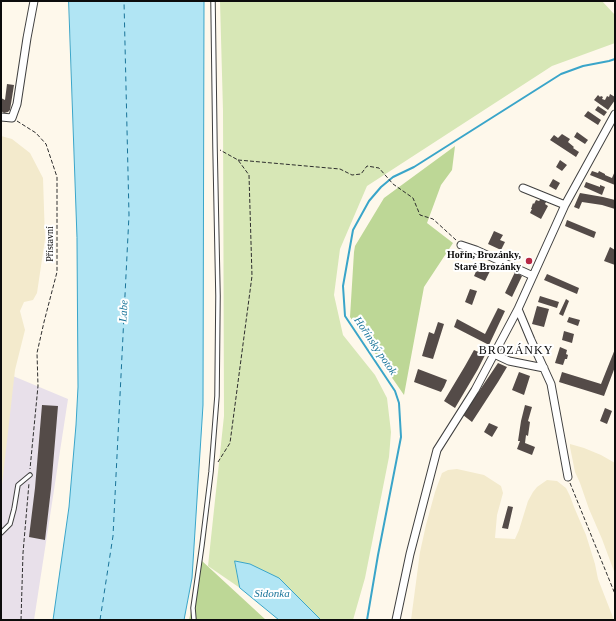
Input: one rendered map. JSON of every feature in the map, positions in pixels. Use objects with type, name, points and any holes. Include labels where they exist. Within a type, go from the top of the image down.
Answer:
[{"type":"street","points":[[1,117],[12,118],[18,104],[27,38],[34,1]]},
{"type":"street","points":[[396,620],[410,554],[437,450],[474,390],[518,309],[565,205],[615,114]]},
{"type":"street","points":[[523,188],[565,205]]},
{"type":"street","points":[[461,245],[476,250],[533,276]]},
{"type":"street","points":[[518,309],[551,384],[568,477]]},
{"type":"street","points":[[494,354],[509,361],[544,368]]},
{"type":"lane","points":[[194,620],[193,608],[211,472],[217,396],[218,296],[213,1]]},
{"type":"lane","points":[[1,533],[10,524],[18,485],[30,475]]},
{"type":"path","name":"Přístavní","points":[[12,118],[36,133],[46,144],[57,177],[57,272],[44,322],[38,354],[38,386],[23,553],[21,620]]},
{"type":"path","points":[[211,472],[230,443],[252,276],[249,175],[238,160],[215,147]]},
{"type":"path","points":[[238,160],[340,169],[352,174],[361,174],[367,166],[380,168],[393,183],[412,198],[420,215],[433,219],[461,245]]},
{"type":"path","points":[[568,477],[615,594]]},
{"type":"shaded area","points":[[1,136],[12,139],[30,153],[43,178],[45,239],[37,293],[33,300],[24,302],[20,311],[25,330],[15,370],[1,494]]},
{"type":"shaded area","points":[[1,371],[68,399],[34,620],[1,620]]},
{"type":"shaded area","points":[[570,444],[601,455],[615,463],[615,574],[575,472]]},
{"type":"shaded area","points":[[457,469],[484,475],[501,486],[503,493],[497,515],[495,538],[515,539],[528,501],[537,487],[547,480],[557,481],[566,488],[586,535],[598,579],[614,620],[411,620],[420,552],[435,492],[442,473],[448,470]]},
{"type":"green space","points":[[220,1],[602,1],[615,15],[615,43],[552,66],[367,186],[340,249],[334,295],[343,335],[375,375],[387,398],[391,432],[389,457],[365,578],[353,620],[321,620],[235,562],[240,588],[208,566],[224,416],[223,111]]},
{"type":"green space","points":[[455,146],[452,170],[441,185],[427,223],[453,243],[424,287],[404,395],[350,317],[355,246],[384,198]]},
{"type":"green space","points":[[202,561],[266,620],[189,620]]},
{"type":"water","name":"Labe","points":[[69,1],[204,1],[203,405],[192,578],[184,620],[53,620],[69,507],[78,387],[77,238]]},
{"type":"water","name":"Sidonka","points":[[235,561],[250,564],[279,578],[321,620],[279,620],[240,588]]},
{"type":"building","points":[[7,84],[14,85],[10,110],[4,113],[1,111],[1,98],[5,100]]},
{"type":"building","points":[[610,94],[615,97],[615,100],[608,110],[594,100],[598,95],[603,97],[602,99],[605,100]]},
{"type":"building","points":[[598,106],[607,112],[604,116],[595,110]]},
{"type":"building","points":[[588,111],[601,120],[598,125],[584,116]]},
{"type":"building","points":[[577,132],[588,140],[585,144],[574,137]]},
{"type":"building","points":[[562,134],[570,139],[568,142],[579,152],[576,157],[550,140],[554,135],[558,138]]},
{"type":"building","points":[[560,160],[567,165],[562,171],[556,167]]},
{"type":"building","points":[[592,171],[598,173],[599,171],[612,178],[615,171],[615,185],[590,175]]},
{"type":"building","points":[[553,179],[560,183],[556,190],[549,186]]},
{"type":"building","points":[[586,182],[600,187],[600,185],[605,187],[602,195],[584,187]]},
{"type":"building","points":[[580,193],[615,200],[615,209],[602,205],[582,202],[579,209],[574,207]]},
{"type":"building","points":[[541,199],[546,202],[545,204],[548,206],[541,219],[530,213],[533,203],[534,204],[536,200],[539,201]]},
{"type":"building","points":[[567,220],[596,232],[594,238],[565,226]]},
{"type":"building","points":[[494,231],[503,235],[500,240],[505,242],[501,250],[488,244]]},
{"type":"building","points":[[610,247],[615,250],[615,265],[604,261]]},
{"type":"building","points":[[479,265],[490,271],[485,281],[474,276]]},
{"type":"building","points":[[515,272],[522,276],[512,297],[505,293]]},
{"type":"building","points":[[547,274],[579,288],[577,294],[544,280]]},
{"type":"building","points":[[470,289],[477,291],[472,305],[465,302]]},
{"type":"building","points":[[540,296],[559,302],[557,308],[538,302]]},
{"type":"building","points":[[566,299],[569,301],[563,316],[559,314]]},
{"type":"building","points":[[537,306],[549,309],[544,327],[532,324]]},
{"type":"building","points":[[498,308],[505,311],[489,345],[454,327],[457,319],[485,334]]},
{"type":"building","points":[[569,317],[580,320],[578,326],[567,322]]},
{"type":"building","points":[[438,322],[444,324],[433,359],[422,356],[429,332],[434,334]]},
{"type":"building","points":[[564,331],[574,334],[572,343],[562,340]]},
{"type":"building","points":[[560,347],[567,350],[566,354],[568,355],[563,365],[555,363]]},
{"type":"building","points":[[615,349],[615,367],[604,396],[559,382],[562,372],[601,384]]},
{"type":"building","points":[[474,350],[485,355],[455,408],[444,401]]},
{"type":"building","points":[[498,363],[507,367],[472,422],[463,415]]},
{"type":"building","points":[[418,369],[447,380],[441,392],[414,382]]},
{"type":"building","points":[[519,372],[530,376],[524,395],[512,390]]},
{"type":"building","points":[[42,405],[58,406],[45,540],[29,537]]},
{"type":"building","points":[[525,405],[532,407],[528,421],[530,422],[528,436],[526,435],[525,443],[535,447],[532,455],[517,449],[520,441],[518,441]]},
{"type":"building","points":[[605,408],[612,411],[607,424],[600,421]]},
{"type":"building","points":[[489,423],[498,427],[492,437],[484,432]]},
{"type":"building","points":[[508,506],[513,507],[508,529],[502,528]]},
{"type":"waterway","name":"Hořínský potok","points":[[367,620],[401,437],[399,403],[395,391],[345,316],[343,286],[353,230],[369,201],[381,187],[393,177],[414,167],[561,74],[583,66],[615,59]]},
{"type":"ferry route","points":[[100,620],[113,536],[129,215],[124,1]]},
{"type":"place","name":"Hořín, Brozánky, Staré Brozánky","points":[[529,261]]},
{"type":"district","name":"BROZÁNKY","points":[[516,351]]}]
